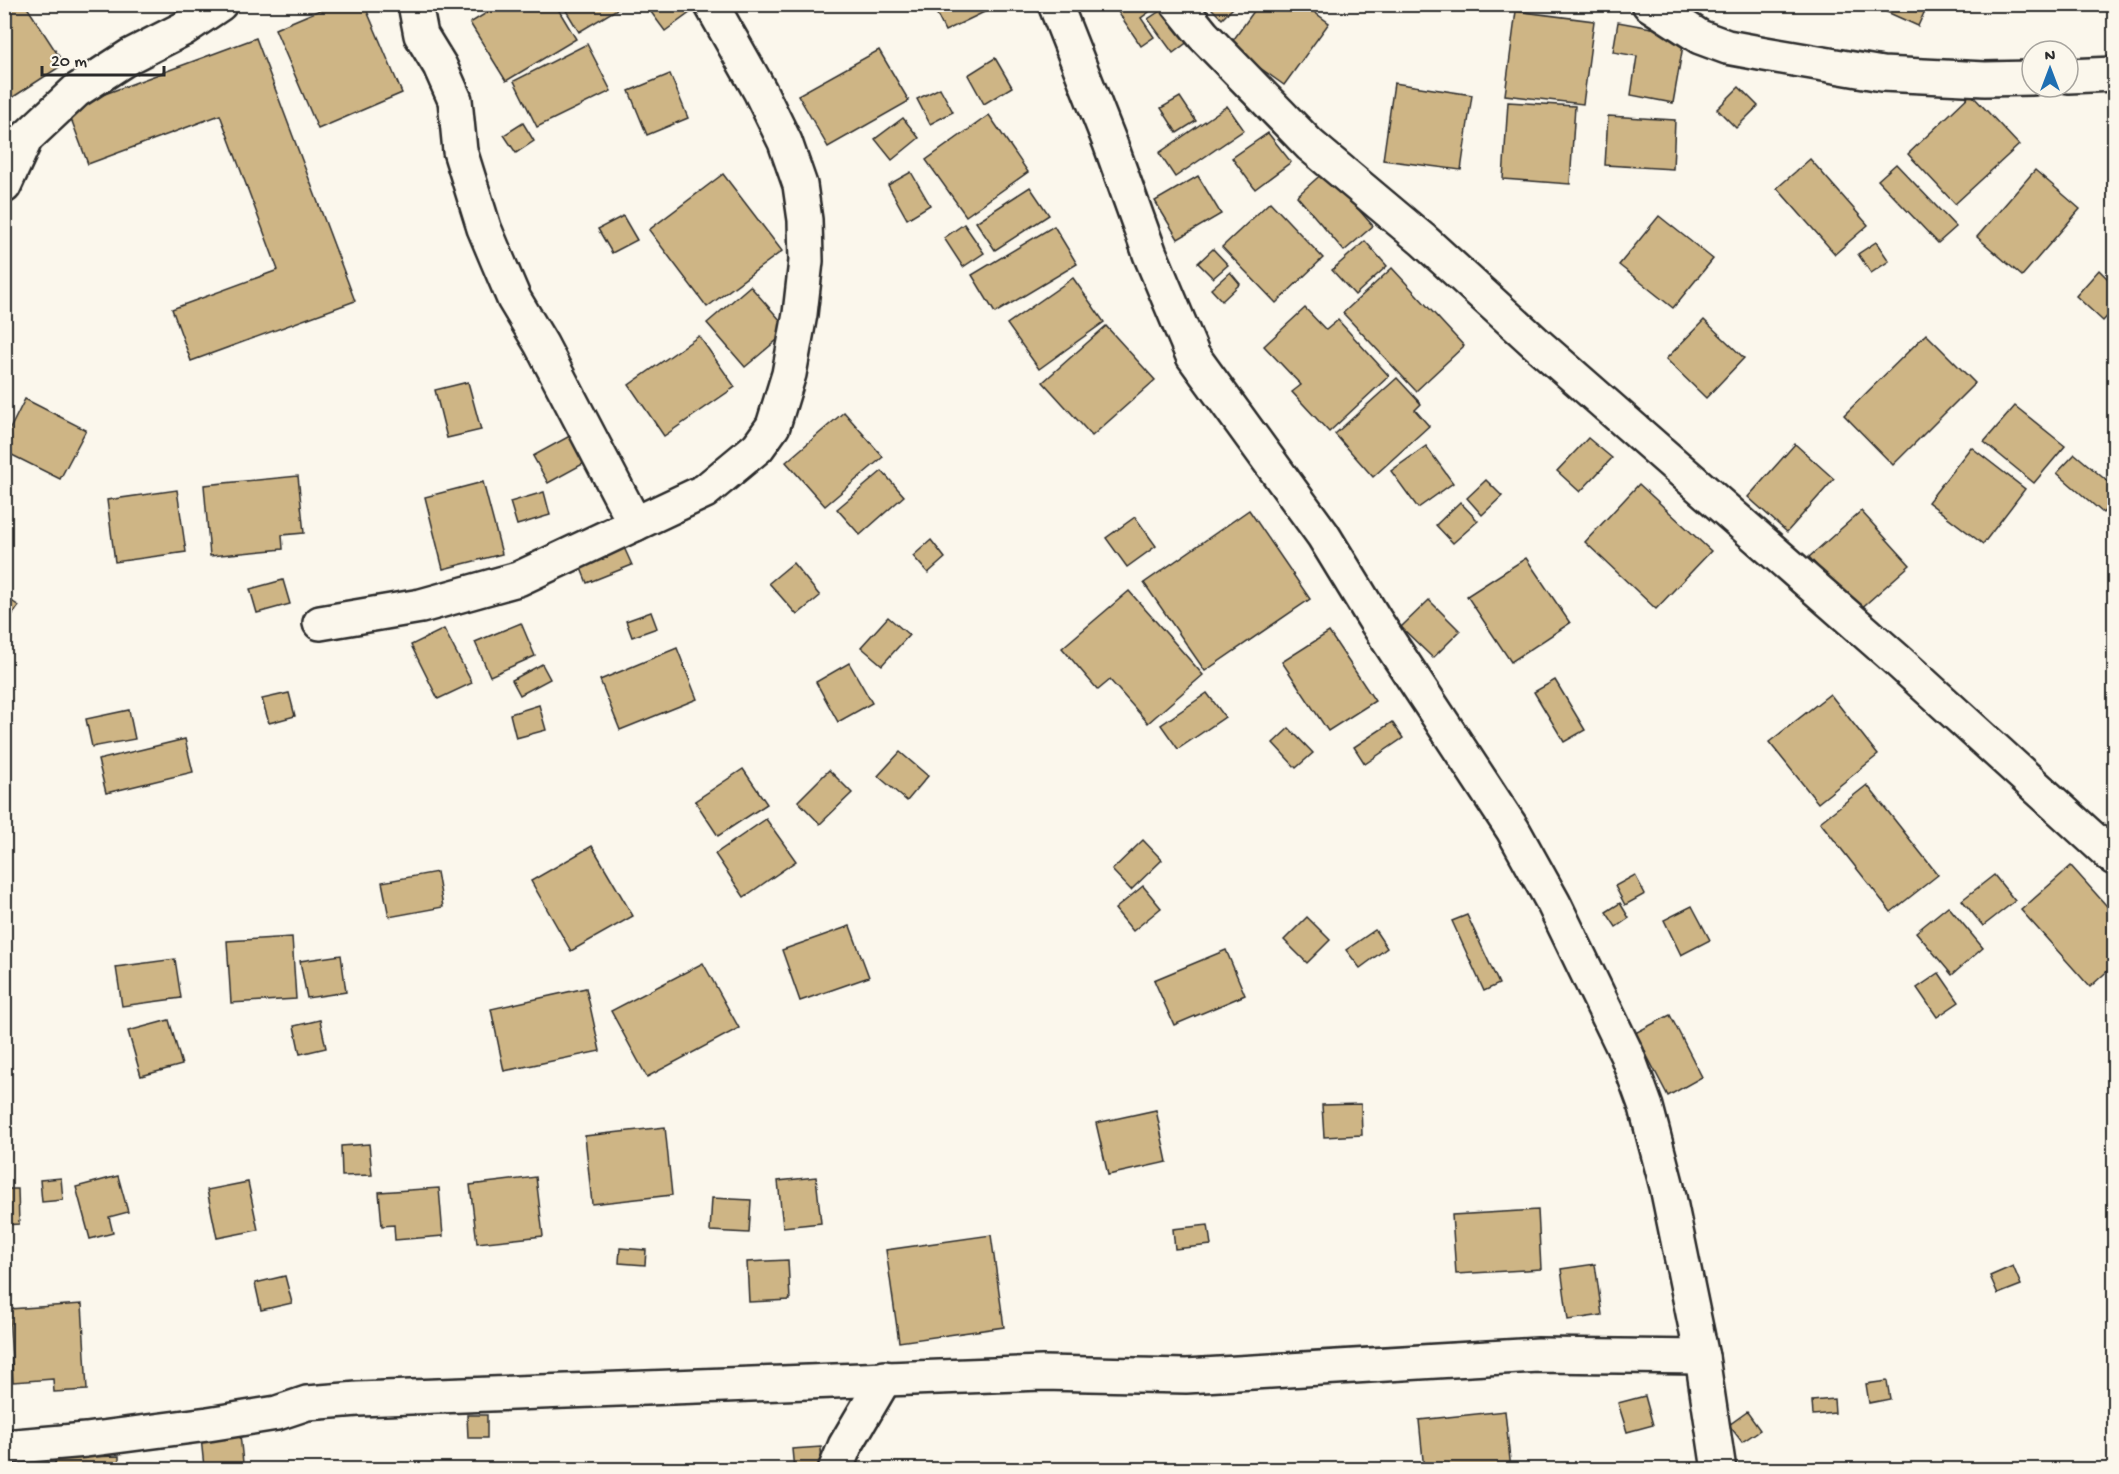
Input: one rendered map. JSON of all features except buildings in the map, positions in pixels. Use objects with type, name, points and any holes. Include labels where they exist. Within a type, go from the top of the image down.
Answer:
[{"type":"street","points":[[4,186],[26,138],[76,91],[130,56],[183,29],[220,4]]},
{"type":"street","points":[[415,4],[421,35],[440,66],[455,100],[460,152],[484,228],[497,259],[514,299],[541,344],[635,524]]},
{"type":"street","points":[[320,622],[421,606],[519,579],[705,491],[758,447],[773,426],[789,374],[800,314],[806,261],[805,220],[800,184],[785,142],[760,91],[711,4]]},
{"type":"street","points":[[1055,4],[1110,143],[1150,254],[1193,356],[1323,535],[1375,620],[1513,830],[1554,904],[1627,1055],[1646,1107],[1667,1187],[1702,1357],[1719,1470]]},
{"type":"street","points":[[1178,4],[1203,35],[1310,145],[1423,240],[1537,344],[1898,660],[2115,858]]},
{"type":"street","points":[[1649,4],[1700,37],[1727,47],[1882,74],[2020,78]]},
{"type":"street","points":[[2080,75],[2115,74]]},
{"type":"street","points":[[4,1447],[86,1440],[208,1424],[277,1413],[307,1403],[1042,1373],[1186,1376],[1539,1355],[1702,1357]]},
{"type":"street","points":[[835,1470],[845,1446],[885,1378]]}]
